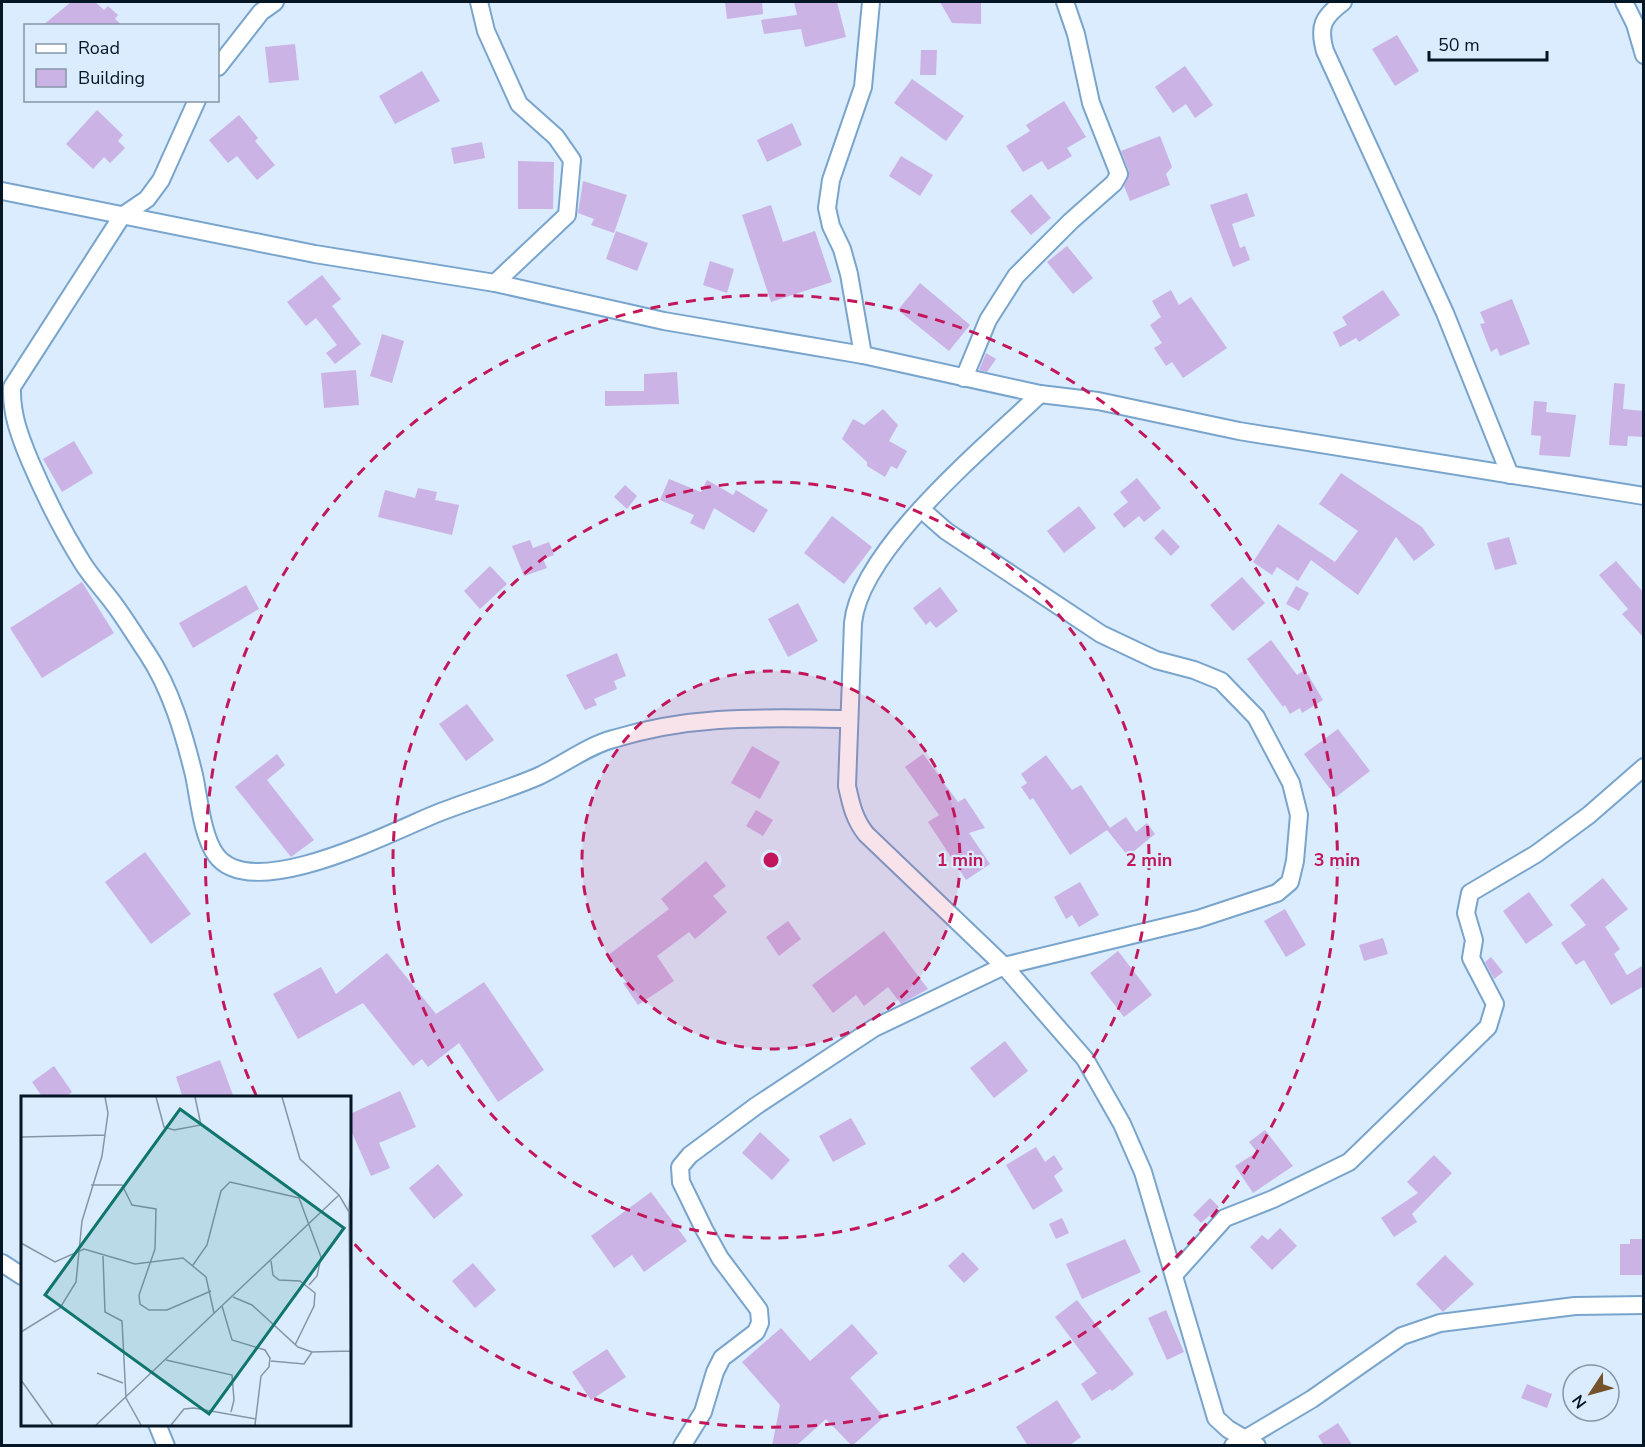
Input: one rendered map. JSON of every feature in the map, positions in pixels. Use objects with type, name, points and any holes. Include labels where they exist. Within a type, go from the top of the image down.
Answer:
[{"type":"street","points":[[219,66],[261,12],[275,2]]},
{"type":"street","points":[[479,2],[486,31],[519,104],[556,137],[572,160],[567,215],[495,283]]},
{"type":"street","points":[[863,355],[849,274],[842,249],[831,226],[827,208],[831,180],[863,87],[871,2]]},
{"type":"street","points":[[964,378],[988,320],[1016,276],[1071,220],[1114,183],[1119,174],[1091,103],[1076,33],[1065,2]]},
{"type":"street","points":[[1343,2],[1325,16],[1321,26],[1325,51],[1445,313],[1510,475]]},
{"type":"street","points":[[1624,2],[1635,24],[1644,55]]},
{"type":"street","points":[[196,102],[161,180],[147,199],[122,216],[12,387],[11,406],[29,457],[64,530],[83,564],[155,665],[176,712],[205,825],[216,855],[228,865],[254,872],[298,867],[342,854],[424,818],[536,777],[610,739],[675,724],[735,717],[849,719]]},
{"type":"street","points":[[2,191],[315,254],[495,283],[664,321],[863,355],[1040,394],[1098,401],[1239,431],[1644,496]]},
{"type":"street","points":[[1040,394],[921,509],[869,576],[855,606],[847,786],[858,823],[1004,966],[1084,1059],[1122,1125],[1143,1172],[1216,1418],[1245,1443],[1402,1336],[1440,1323],[1575,1305],[1644,1305]]},
{"type":"street","points":[[682,1446],[703,1412],[715,1372],[722,1359],[756,1332],[760,1323],[759,1310],[720,1258],[681,1182],[680,1167],[690,1155],[756,1106],[874,1029],[1004,966],[1198,920],[1277,893],[1290,882],[1295,861],[1299,814],[1291,783],[1256,717],[1221,681],[1194,670],[1156,660],[1101,634],[946,531],[921,509]]},
{"type":"street","points":[[1174,1275],[1225,1218],[1273,1199],[1348,1162],[1488,1027],[1495,1004],[1471,958],[1474,940],[1467,913],[1470,893],[1563,834],[1589,815],[1644,767]]},
{"type":"street","points":[[2,1263],[21,1275]]},
{"type":"street","points":[[157,1426],[166,1446]]},
{"type":"building","points":[[71,2],[95,2],[104,10],[108,6],[118,15],[115,19],[121,24],[44,24]]},
{"type":"building","points":[[725,2],[762,2],[763,14],[727,19]]},
{"type":"building","points":[[794,2],[837,2],[846,37],[805,47],[801,29],[764,34],[761,20],[797,15]]},
{"type":"building","points":[[940,2],[981,2],[981,24],[952,23]]},
{"type":"building","points":[[1397,35],[1419,71],[1395,86],[1372,49]]},
{"type":"building","points":[[295,44],[299,80],[269,83],[265,47]]},
{"type":"building","points":[[921,50],[937,50],[936,75],[920,75]]},
{"type":"building","points":[[1185,66],[1213,105],[1195,118],[1186,104],[1173,113],[1155,87]]},
{"type":"building","points":[[422,71],[440,101],[395,124],[379,96]]},
{"type":"building","points":[[912,79],[964,116],[946,141],[894,103]]},
{"type":"building","points":[[1064,101],[1086,137],[1067,148],[1072,156],[1048,170],[1042,161],[1023,172],[1006,146],[1030,131],[1026,125]]},
{"type":"building","points":[[97,110],[123,135],[118,141],[125,148],[110,163],[104,157],[93,169],[66,144]]},
{"type":"building","points":[[239,115],[258,138],[255,141],[275,165],[257,180],[237,156],[228,163],[209,140]]},
{"type":"building","points":[[792,123],[802,145],[767,162],[757,140]]},
{"type":"building","points":[[1160,136],[1172,167],[1166,174],[1170,185],[1130,201],[1124,186],[1129,171],[1121,151]]},
{"type":"building","points":[[482,142],[485,158],[454,164],[451,148]]},
{"type":"building","points":[[901,156],[933,175],[920,196],[889,176]]},
{"type":"building","points":[[518,161],[554,162],[553,209],[518,209]]},
{"type":"building","points":[[583,181],[627,195],[614,233],[591,225],[594,219],[578,213]]},
{"type":"building","points":[[1247,193],[1255,216],[1232,224],[1240,248],[1245,246],[1250,260],[1233,267],[1210,205]]},
{"type":"building","points":[[1031,194],[1051,218],[1031,235],[1010,211]]},
{"type":"building","points":[[771,205],[783,242],[815,231],[832,282],[771,302],[742,215]]},
{"type":"building","points":[[616,231],[648,243],[637,271],[606,259]]},
{"type":"building","points":[[1067,246],[1093,278],[1073,294],[1047,262]]},
{"type":"building","points":[[710,261],[734,269],[727,293],[703,285]]},
{"type":"building","points":[[322,275],[341,299],[332,306],[361,344],[335,364],[326,353],[337,345],[316,318],[306,326],[287,302]]},
{"type":"building","points":[[920,283],[970,325],[949,351],[898,310]]},
{"type":"building","points":[[1171,290],[1179,305],[1191,297],[1227,348],[1183,378],[1172,362],[1166,366],[1154,348],[1162,343],[1150,325],[1161,317],[1152,301]]},
{"type":"building","points":[[1383,290],[1400,315],[1359,342],[1356,338],[1340,347],[1333,332],[1347,325],[1342,317]]},
{"type":"building","points":[[1512,299],[1530,344],[1500,356],[1497,348],[1491,352],[1480,324],[1485,323],[1480,312]]},
{"type":"building","points":[[382,334],[404,341],[392,383],[370,376]]},
{"type":"building","points":[[986,353],[996,359],[987,372],[979,370]]},
{"type":"building","points":[[356,370],[359,405],[324,408],[321,373]]},
{"type":"building","points":[[677,372],[679,404],[605,406],[605,391],[644,391],[644,374]]},
{"type":"building","points":[[1614,383],[1625,384],[1623,409],[1644,411],[1644,437],[1628,436],[1627,446],[1609,445]]},
{"type":"building","points":[[1534,401],[1547,402],[1546,412],[1576,415],[1570,457],[1539,455],[1541,436],[1531,435]]},
{"type":"building","points":[[883,409],[898,425],[889,441],[907,451],[897,469],[891,466],[885,477],[867,466],[867,462],[842,439],[853,419],[864,425]]},
{"type":"building","points":[[74,441],[93,473],[62,492],[43,459]]},
{"type":"building","points":[[1341,473],[1422,527],[1435,545],[1414,561],[1396,537],[1358,595],[1311,560],[1298,581],[1277,567],[1272,575],[1253,562],[1278,524],[1335,562],[1358,531],[1319,504]]},
{"type":"building","points":[[1137,478],[1161,508],[1144,522],[1139,516],[1124,528],[1113,514],[1128,502],[1120,492]]},
{"type":"building","points":[[669,479],[701,492],[707,480],[733,495],[736,490],[768,510],[754,533],[714,508],[704,530],[690,523],[694,515],[660,500]]},
{"type":"building","points":[[625,485],[637,496],[627,509],[614,497]]},
{"type":"building","points":[[418,488],[437,492],[435,500],[459,505],[452,535],[378,517],[385,490],[415,498]]},
{"type":"building","points":[[1079,506],[1096,528],[1064,553],[1047,531]]},
{"type":"building","points":[[832,516],[872,547],[844,584],[804,553]]},
{"type":"building","points":[[1163,529],[1180,547],[1171,556],[1154,538]]},
{"type":"building","points":[[1509,537],[1517,564],[1495,570],[1487,543]]},
{"type":"building","points":[[530,540],[533,548],[549,542],[554,555],[543,559],[547,568],[524,576],[512,546]]},
{"type":"building","points":[[1616,561],[1644,593],[1644,638],[1622,614],[1628,609],[1599,575]]},
{"type":"building","points":[[490,566],[507,584],[480,609],[464,591]]},
{"type":"building","points":[[1242,577],[1265,603],[1233,631],[1210,605]]},
{"type":"building","points":[[82,582],[114,633],[42,678],[10,628]]},
{"type":"building","points":[[246,585],[259,609],[193,648],[179,623]]},
{"type":"building","points":[[1296,586],[1309,593],[1299,611],[1286,604]]},
{"type":"building","points":[[940,587],[958,611],[936,628],[930,621],[926,625],[913,608]]},
{"type":"building","points":[[798,603],[818,641],[788,657],[768,619]]},
{"type":"building","points":[[1271,640],[1297,675],[1305,670],[1323,700],[1302,713],[1300,708],[1290,714],[1285,705],[1283,707],[1247,659]]},
{"type":"building","points":[[617,653],[626,676],[614,681],[617,689],[594,699],[597,705],[585,710],[566,675]]},
{"type":"building","points":[[467,704],[494,740],[466,761],[439,724]]},
{"type":"building","points":[[1338,729],[1370,771],[1336,797],[1304,754]]},
{"type":"building","points":[[752,746],[780,762],[760,799],[731,783]]},
{"type":"building","points":[[277,754],[285,765],[267,780],[314,840],[291,857],[235,787]]},
{"type":"building","points":[[923,754],[958,802],[965,798],[985,828],[969,833],[990,864],[966,880],[928,822],[939,815],[905,767]]},
{"type":"building","points":[[1046,755],[1072,790],[1081,785],[1110,828],[1126,817],[1136,832],[1147,823],[1155,834],[1128,856],[1107,830],[1070,855],[1033,798],[1030,800],[1021,787],[1027,783],[1021,774]]},
{"type":"building","points":[[756,810],[773,820],[763,836],[746,826]]},
{"type":"building","points":[[145,852],[191,914],[151,944],[105,882]]},
{"type":"building","points":[[706,861],[726,886],[713,896],[727,912],[695,939],[689,932],[657,956],[674,981],[638,1005],[623,983],[626,982],[607,956],[669,909],[661,899]]},
{"type":"building","points":[[1603,878],[1628,909],[1605,927],[1620,949],[1614,954],[1627,975],[1644,965],[1644,986],[1611,1005],[1584,960],[1576,965],[1561,943],[1586,925],[1570,905]]},
{"type":"building","points":[[1080,882],[1099,915],[1079,927],[1072,915],[1066,919],[1054,897]]},
{"type":"building","points":[[1529,892],[1553,925],[1526,944],[1503,911]]},
{"type":"building","points":[[1285,909],[1306,945],[1286,957],[1264,921]]},
{"type":"building","points":[[788,921],[801,939],[779,956],[766,937]]},
{"type":"building","points":[[884,931],[928,989],[901,1004],[888,987],[864,1006],[856,995],[833,1013],[812,985]]},
{"type":"building","points":[[1383,938],[1388,954],[1364,961],[1359,945]]},
{"type":"building","points":[[1118,951],[1152,995],[1124,1017],[1090,973]]},
{"type":"building","points":[[387,953],[436,1014],[484,982],[544,1070],[498,1102],[459,1043],[428,1067],[422,1059],[413,1066],[363,1003],[298,1039],[273,994],[321,967],[336,994]]},
{"type":"building","points":[[1491,957],[1503,972],[1494,979],[1485,962]]},
{"type":"building","points":[[1005,1041],[1028,1071],[994,1098],[970,1068]]},
{"type":"building","points":[[220,1060],[233,1096],[182,1096],[176,1077]]},
{"type":"building","points":[[54,1066],[72,1092],[67,1096],[42,1096],[32,1082]]},
{"type":"building","points":[[400,1091],[416,1127],[379,1143],[390,1168],[371,1176],[351,1130],[351,1114]]},
{"type":"building","points":[[851,1118],[866,1144],[833,1162],[819,1136]]},
{"type":"building","points":[[1265,1130],[1293,1166],[1253,1193],[1235,1166],[1257,1152],[1249,1142]]},
{"type":"building","points":[[760,1132],[790,1160],[772,1180],[742,1153]]},
{"type":"building","points":[[1036,1147],[1045,1162],[1054,1155],[1063,1169],[1054,1176],[1063,1191],[1033,1210],[1006,1165]]},
{"type":"building","points":[[1434,1155],[1452,1173],[1412,1214],[1417,1222],[1394,1237],[1381,1218],[1418,1193],[1407,1182]]},
{"type":"building","points":[[438,1164],[463,1195],[434,1219],[409,1188]]},
{"type":"building","points":[[651,1192],[687,1241],[644,1272],[632,1255],[614,1268],[591,1236]]},
{"type":"building","points":[[1210,1198],[1219,1207],[1201,1223],[1193,1215]]},
{"type":"building","points":[[1062,1218],[1069,1233],[1056,1239],[1049,1224]]},
{"type":"building","points":[[1280,1228],[1297,1246],[1272,1270],[1250,1247],[1262,1235],[1268,1240]]},
{"type":"building","points":[[1125,1239],[1141,1272],[1082,1299],[1066,1264]]},
{"type":"building","points":[[1630,1239],[1644,1239],[1644,1275],[1620,1275],[1620,1244],[1630,1244]]},
{"type":"building","points":[[963,1252],[979,1269],[964,1283],[948,1266]]},
{"type":"building","points":[[1445,1255],[1474,1284],[1443,1312],[1416,1284]]},
{"type":"building","points":[[473,1263],[496,1290],[475,1308],[452,1281]]},
{"type":"building","points":[[1077,1300],[1134,1374],[1112,1391],[1110,1389],[1092,1401],[1081,1384],[1097,1373],[1055,1317]]},
{"type":"building","points":[[1166,1310],[1184,1352],[1167,1360],[1148,1318]]},
{"type":"building","points":[[852,1324],[878,1353],[850,1378],[884,1417],[852,1446],[826,1419],[796,1446],[772,1446],[780,1405],[742,1362],[781,1328],[810,1361]]},
{"type":"building","points":[[607,1349],[626,1377],[591,1400],[572,1372]]},
{"type":"building","points":[[1527,1384],[1552,1394],[1547,1408],[1521,1398]]},
{"type":"building","points":[[1057,1400],[1081,1437],[1069,1446],[1028,1446],[1016,1427]]},
{"type":"building","points":[[1338,1423],[1353,1446],[1324,1446],[1318,1436]]}]
